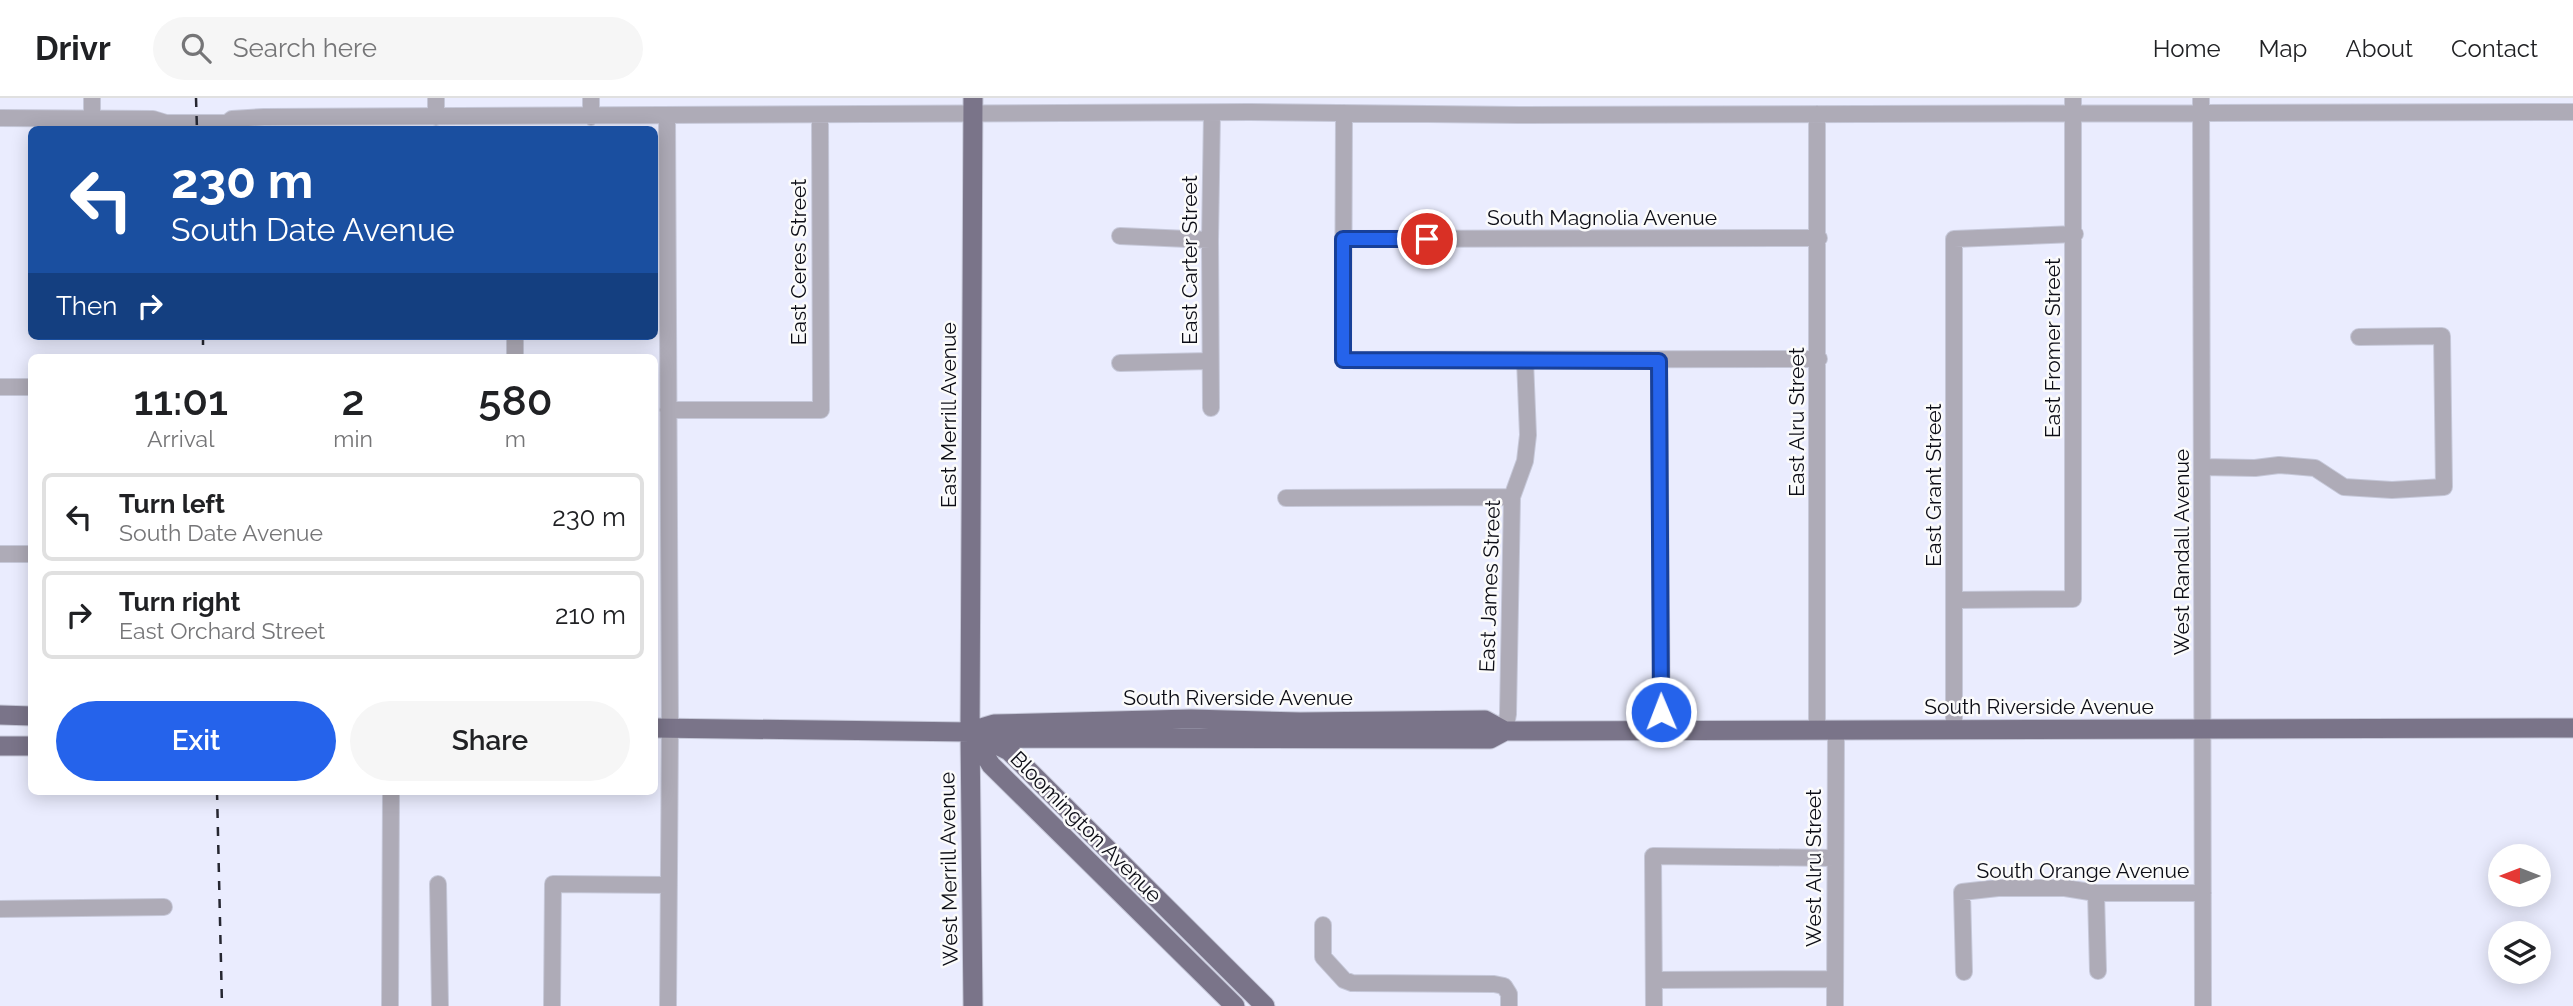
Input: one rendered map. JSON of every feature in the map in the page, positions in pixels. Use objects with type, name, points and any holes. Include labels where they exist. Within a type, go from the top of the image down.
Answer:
[{"type":"main road","name":"East Merrill Avenue","points":[[970,732],[973,106]]},
{"type":"main road","points":[[0,715],[28,716]]},
{"type":"main road","name":"South Riverside Avenue","points":[[970,732],[994,724],[1191,719],[1300,722],[1485,720],[1505,731]]},
{"type":"main road","name":"South Riverside Avenue","points":[[662,728],[970,732],[995,738],[1490,739],[1505,731],[2573,728]]},
{"type":"main road","name":"Bloomington Avenue","points":[[970,732],[1009,751],[1265,1006]]},
{"type":"main road","name":"Bloomington Avenue","points":[[970,732],[990,765],[1235,1006]]},
{"type":"main road","name":"West Merrill Avenue","points":[[970,732],[973,1006]]},
{"type":"main road","name":"Bloomington Avenue","points":[[1034,738],[1028,751],[1035,777]]},
{"type":"main road","points":[[0,746],[28,746]]},
{"type":"street","points":[[92,98],[92,117]]},
{"type":"street","points":[[436,98],[436,117]]},
{"type":"street","points":[[590,117],[591,98]]},
{"type":"street","points":[[1519,98],[1519,115]]},
{"type":"street","points":[[0,118],[92,117],[153,119],[166,123],[227,123],[232,119],[436,117],[514,123],[590,117],[820,115],[973,106],[1118,105],[1212,113],[1250,105],[1344,113],[1383,106],[1519,115],[1729,106],[1817,114],[1952,106],[2441,105],[2508,113],[2573,112]]},
{"type":"street","name":"East Fromer Street","points":[[1955,600],[2073,599],[2074,106]]},
{"type":"street","name":"West Randall Avenue","points":[[2201,106],[2203,1006]]},
{"type":"street","name":"East Carter Street","points":[[1211,408],[1212,113]]},
{"type":"street","points":[[1344,113],[1343,360],[1819,359]]},
{"type":"street","name":"East Alru Street","points":[[1817,114],[1827,731]]},
{"type":"street","name":"East Ceres Street","points":[[668,410],[821,410],[820,115]]},
{"type":"street","points":[[667,117],[668,410],[662,728],[669,886],[668,1006]]},
{"type":"street","name":"East Grant Street","points":[[1954,730],[1954,239],[2075,234]]},
{"type":"street","points":[[1120,236],[1210,240]]},
{"type":"street","name":"South Magnolia Avenue","points":[[1343,239],[1819,238]]},
{"type":"street","points":[[2202,467],[2255,468],[2279,465],[2315,468],[2344,487],[2392,490],[2444,487],[2442,336],[2359,337]]},
{"type":"street","name":"East James Street","points":[[1505,731],[1508,714],[1512,497],[1525,460],[1528,435],[1525,360]]},
{"type":"street","points":[[1659,361],[1662,732]]},
{"type":"street","points":[[1120,363],[1210,362]]},
{"type":"street","points":[[0,387],[28,387]]},
{"type":"street","points":[[1286,498],[1512,497]]},
{"type":"street","points":[[0,554],[28,554]]},
{"type":"street","name":"West Alru Street","points":[[1827,731],[1835,859],[1835,1006]]},
{"type":"street","points":[[390,1006],[391,795]]},
{"type":"street","points":[[1654,1006],[1653,856],[1835,859]]},
{"type":"street","points":[[438,884],[440,1006]]},
{"type":"street","points":[[552,1006],[552,884],[669,886]]},
{"type":"street","name":"South Orange Avenue","points":[[1964,972],[1962,892],[1998,888],[2065,888],[2096,893],[2203,893]]},
{"type":"street","points":[[2096,893],[2098,971]]},
{"type":"street","points":[[0,909],[164,907]]},
{"type":"street","points":[[1323,925],[1323,957],[1344,980],[1352,983],[1494,984],[1504,986],[1509,1006]]},
{"type":"street","points":[[1654,980],[1835,979]]},
{"type":"railway","points":[[196,98],[197,126]]},
{"type":"railway","points":[[203,340],[203,354]]},
{"type":"railway","points":[[217,795],[222,1006]]},
{"type":"route","points":[[1427,239],[1343,239],[1343,360],[1659,361],[1661,712]]}]
